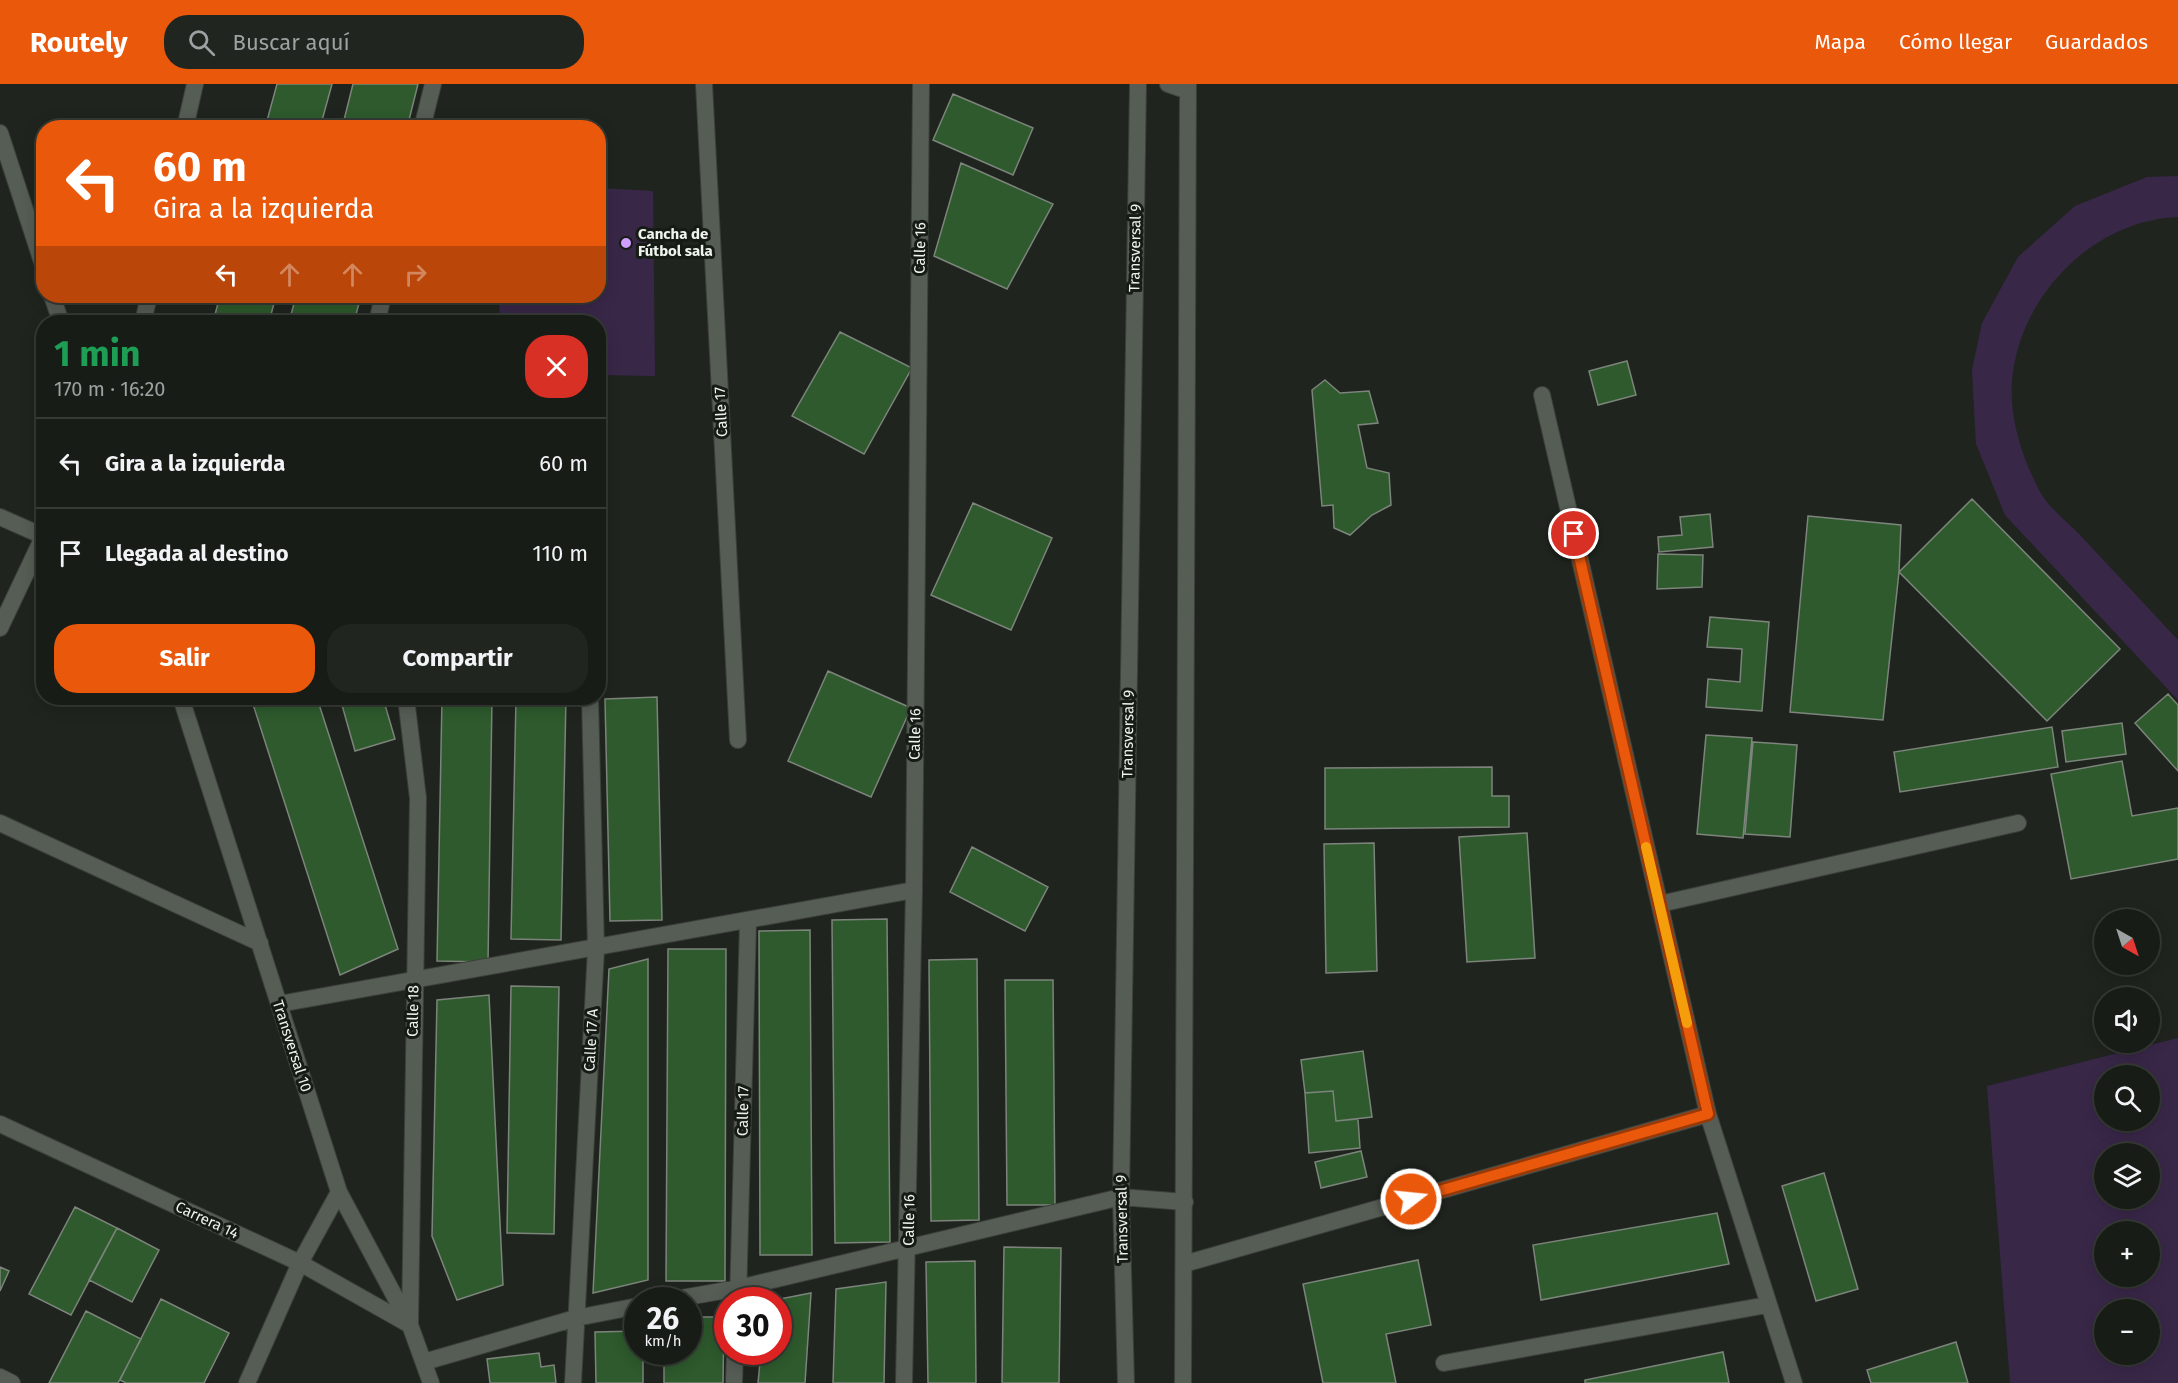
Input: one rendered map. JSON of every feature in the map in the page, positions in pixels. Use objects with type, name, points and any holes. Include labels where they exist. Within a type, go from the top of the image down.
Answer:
[{"type":"street","points":[[187,120],[195,84]]},
{"type":"street","points":[[425,120],[433,84]]},
{"type":"street","name":"Calle 17","points":[[704,84],[738,740]]},
{"type":"street","name":"Calle 16","points":[[904,1383],[914,891],[921,84]]},
{"type":"street","name":"Transversal 9","points":[[1126,1383],[1121,1197],[1138,84]]},
{"type":"street","points":[[1168,84],[1188,87],[1184,1383]]},
{"type":"street","points":[[0,133],[36,243]]},
{"type":"street","points":[[1542,395],[1708,1114],[1767,1305],[1794,1383]]},
{"type":"street","points":[[0,517],[36,533]]},
{"type":"street","points":[[0,628],[36,551]]},
{"type":"street","name":"Transversal 10","points":[[183,705],[339,1192],[410,1326],[431,1383]]},
{"type":"street","name":"Calle 18","points":[[407,705],[418,798],[410,1326]]},
{"type":"street","name":"Calle 17 A","points":[[573,1383],[596,949],[590,705]]},
{"type":"street","points":[[0,823],[260,944]]},
{"type":"street","points":[[1660,904],[2018,823]]},
{"type":"street","points":[[279,1004],[914,891]]},
{"type":"street","name":"Calle 17","points":[[738,1287],[748,922]]},
{"type":"street","points":[[1184,1264],[1708,1114]]},
{"type":"street","name":"Carrera 14","points":[[0,1124],[300,1263],[410,1326]]},
{"type":"street","points":[[247,1383],[300,1263],[339,1192]]},
{"type":"street","points":[[764,1287],[1121,1197],[1185,1202]]},
{"type":"street","points":[[1444,1364],[1767,1305]]},
{"type":"street","points":[[424,1362],[576,1318],[624,1309]]},
{"type":"street","points":[[734,1383],[735,1365]]},
{"type":"street","points":[[0,1377],[12,1383]]},
{"type":"shaded area","points":[[2178,176],[2178,217],[2148,221],[2119,231],[2093,246],[2069,265],[2048,288],[2032,314],[2020,342],[2013,372],[2012,402],[2021,448],[2042,496],[2178,640],[2178,700],[2005,515],[1976,444],[1972,370],[1982,323],[2018,257],[2075,206],[2147,177]]},
{"type":"shaded area","name":"Cancha de Fútbol sala","points":[[606,188],[653,191],[655,376],[606,375],[606,315],[500,315],[499,303],[606,303]]},
{"type":"shaded area","points":[[2178,1038],[2178,1383],[2010,1383],[1987,1086],[2118,1053],[2160,1053],[2160,1043]]},
{"type":"building","points":[[277,84],[332,84],[322,120],[267,120]]},
{"type":"building","points":[[353,84],[418,84],[409,120],[344,120]]},
{"type":"building","points":[[953,94],[1033,128],[1013,175],[933,140]]},
{"type":"building","points":[[961,163],[1053,204],[1007,289],[934,256]]},
{"type":"building","points":[[218,303],[274,303],[271,315],[215,315]]},
{"type":"building","points":[[294,303],[359,303],[356,315],[291,315]]},
{"type":"building","points":[[840,332],[912,368],[864,454],[792,416]]},
{"type":"building","points":[[1627,361],[1636,395],[1598,405],[1589,371]]},
{"type":"building","points":[[1325,380],[1340,393],[1369,391],[1378,423],[1358,425],[1367,468],[1389,473],[1391,505],[1372,515],[1350,535],[1334,528],[1333,505],[1322,506],[1312,390]]},
{"type":"building","points":[[1972,499],[2120,649],[2047,721],[1899,572]]},
{"type":"building","points":[[973,503],[1052,538],[1011,630],[931,595]]},
{"type":"building","points":[[1710,514],[1713,547],[1659,552],[1658,537],[1682,535],[1680,517]]},
{"type":"building","points":[[1808,516],[1901,525],[1899,572],[1883,720],[1790,712]]},
{"type":"building","points":[[1658,554],[1703,555],[1702,587],[1657,589]]},
{"type":"building","points":[[1710,617],[1769,622],[1762,711],[1706,707],[1708,679],[1740,682],[1742,649],[1707,647]]},
{"type":"building","points":[[828,671],[911,708],[871,797],[788,761]]},
{"type":"building","points":[[2168,694],[2178,705],[2178,771],[2135,723]]},
{"type":"building","points":[[657,697],[662,920],[610,921],[606,699]]},
{"type":"building","points":[[253,705],[319,705],[398,949],[340,975]]},
{"type":"building","points":[[342,705],[385,705],[395,739],[355,751]]},
{"type":"building","points":[[442,705],[492,705],[488,962],[437,961]]},
{"type":"building","points":[[516,705],[566,705],[561,940],[511,939]]},
{"type":"building","points":[[2122,723],[2126,754],[2066,762],[2062,731]]},
{"type":"building","points":[[2052,727],[2058,767],[1900,792],[1894,752]]},
{"type":"building","points":[[1706,735],[1752,738],[1743,838],[1697,834]]},
{"type":"building","points":[[1753,742],[1797,745],[1790,837],[1745,834]]},
{"type":"building","points":[[2122,761],[2132,816],[2178,808],[2178,859],[2071,879],[2051,774]]},
{"type":"building","points":[[1492,767],[1492,796],[1509,796],[1509,827],[1325,829],[1325,768]]},
{"type":"building","points":[[1527,833],[1535,958],[1467,962],[1459,837]]},
{"type":"building","points":[[1374,843],[1377,971],[1326,973],[1324,844]]},
{"type":"building","points":[[972,847],[1048,887],[1025,931],[950,892]]},
{"type":"building","points":[[887,919],[890,1242],[835,1243],[832,920]]},
{"type":"building","points":[[810,930],[812,1255],[760,1255],[759,931]]},
{"type":"building","points":[[668,949],[726,949],[725,1281],[666,1281]]},
{"type":"building","points":[[648,959],[648,1280],[593,1293],[609,969]]},
{"type":"building","points":[[977,959],[979,1220],[931,1221],[929,960]]},
{"type":"building","points":[[1005,980],[1053,980],[1055,1205],[1007,1205]]},
{"type":"building","points":[[511,986],[559,987],[554,1234],[507,1233]]},
{"type":"building","points":[[489,995],[503,1285],[457,1300],[432,1236],[437,1000]]},
{"type":"building","points":[[1363,1051],[1372,1117],[1336,1121],[1333,1091],[1305,1093],[1301,1060]]},
{"type":"building","points":[[1333,1091],[1336,1121],[1358,1119],[1360,1148],[1309,1153],[1305,1093]]},
{"type":"building","points":[[1361,1151],[1367,1177],[1321,1188],[1315,1162]]},
{"type":"building","points":[[1824,1173],[1858,1289],[1816,1301],[1782,1186]]},
{"type":"building","points":[[75,1207],[117,1228],[71,1315],[29,1294]]},
{"type":"building","points":[[1717,1213],[1729,1264],[1541,1300],[1533,1245]]},
{"type":"building","points":[[117,1228],[159,1250],[132,1302],[89,1280]]},
{"type":"building","points":[[1004,1247],[1061,1248],[1059,1383],[1002,1383]]},
{"type":"building","points":[[1418,1260],[1431,1325],[1386,1334],[1396,1383],[1323,1383],[1303,1284]]},
{"type":"building","points":[[975,1261],[976,1383],[928,1383],[926,1262]]},
{"type":"building","points":[[0,1267],[9,1271],[0,1291]]},
{"type":"building","points":[[886,1282],[884,1383],[833,1383],[836,1289]]},
{"type":"building","points":[[811,1293],[805,1383],[758,1383],[760,1365],[792,1365],[792,1297]]},
{"type":"building","points":[[161,1299],[229,1333],[204,1383],[126,1383],[120,1380]]},
{"type":"building","points":[[86,1311],[141,1339],[118,1383],[49,1383]]},
{"type":"building","points":[[702,1317],[714,1317],[714,1365],[723,1365],[723,1383],[664,1383],[664,1365],[702,1365]]},
{"type":"building","points":[[624,1331],[624,1365],[643,1365],[643,1383],[596,1383],[595,1332]]},
{"type":"building","points":[[1956,1342],[1968,1383],[1871,1383],[1867,1370]]},
{"type":"building","points":[[1723,1352],[1729,1383],[1585,1383],[1585,1380]]},
{"type":"building","points":[[539,1353],[541,1367],[554,1365],[556,1383],[490,1383],[487,1359]]},
{"type":"slow traffic","points":[[1646,847],[1687,1023]]},
{"type":"place","name":"Cancha de Fútbol sala","points":[[626,243]]},
{"type":"route","points":[[1411,1199],[1708,1114],[1574,534]]}]
